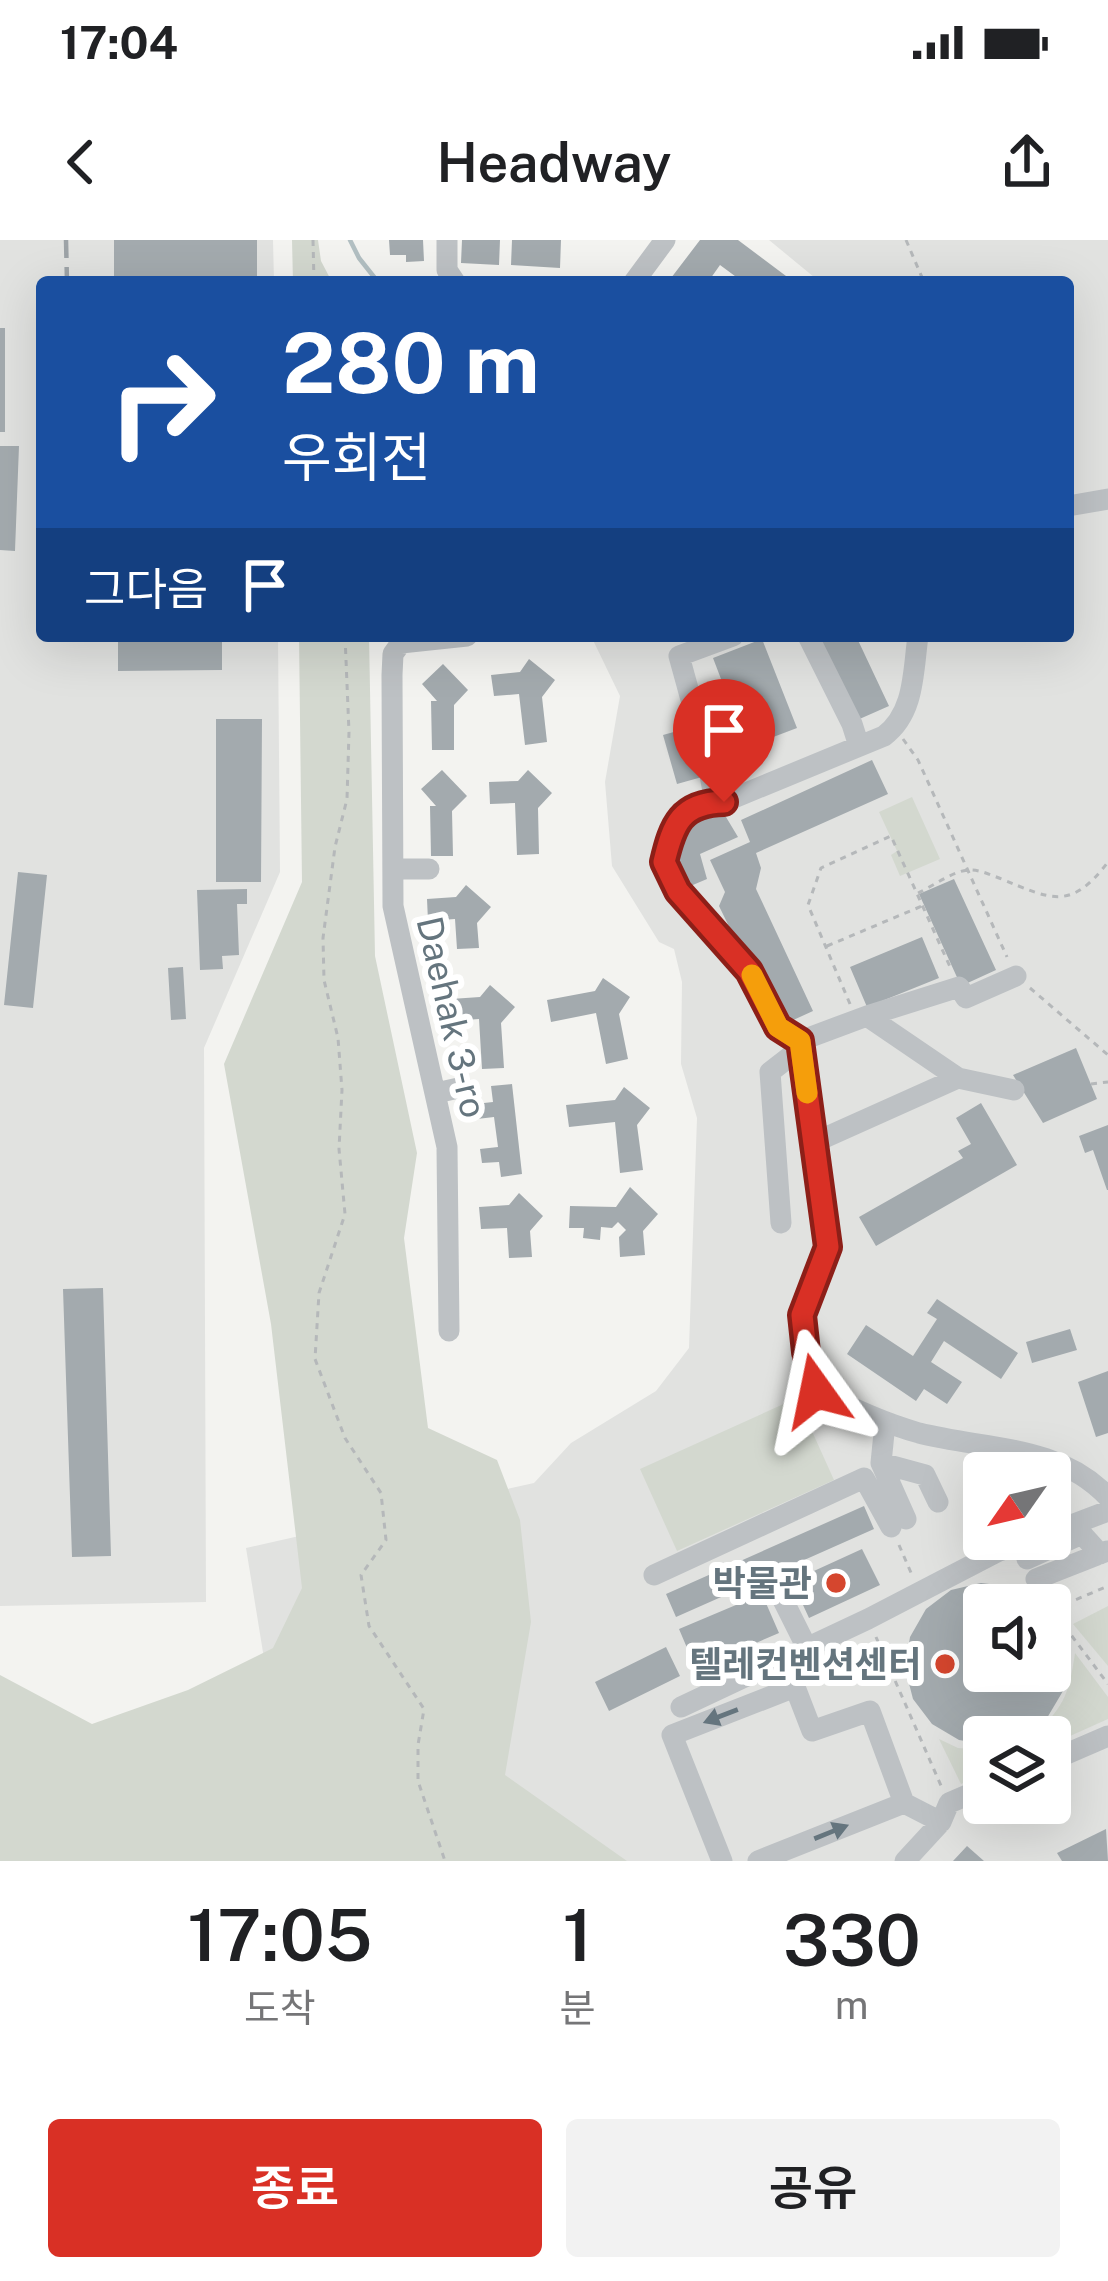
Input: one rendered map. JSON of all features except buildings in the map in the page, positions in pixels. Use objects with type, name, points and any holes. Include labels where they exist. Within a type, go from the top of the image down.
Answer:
[{"type":"street","points":[[447,240],[451,276]]},
{"type":"street","points":[[638,276],[664,240]]},
{"type":"street","points":[[1074,505],[1108,499]]},
{"type":"street","name":"Daehak 3-ro","points":[[409,642],[400,643],[393,654],[396,927],[447,1147],[448,1331]]},
{"type":"street","points":[[715,802],[679,656],[717,642]]},
{"type":"street","points":[[811,642],[859,746]]},
{"type":"street","points":[[917,642],[909,700],[895,728],[724,802],[708,802],[682,814],[670,835],[664,862],[678,891],[749,971],[778,1027],[801,1045],[828,1247],[802,1315],[816,1391],[885,1423],[923,1434],[1058,1461],[1084,1475],[1108,1497]]},
{"type":"street","points":[[394,869],[429,869]]},
{"type":"street","points":[[781,1223],[770,1072],[801,1045],[862,1018],[959,987],[966,998],[1016,976]]},
{"type":"street","points":[[862,1018],[958,1078],[1014,1090]]},
{"type":"street","points":[[813,1143],[958,1078]]},
{"type":"street","points":[[436,1093],[463,1087]]},
{"type":"street","points":[[885,1423],[881,1463],[898,1523]]},
{"type":"street","points":[[881,1463],[925,1475],[938,1502]]},
{"type":"street","points":[[654,1575],[864,1478],[898,1523]]},
{"type":"street","points":[[1071,1524],[1108,1511]]},
{"type":"street","points":[[1071,1540],[1082,1534],[1104,1553]]},
{"type":"street","points":[[681,1707],[982,1560]]},
{"type":"street","points":[[780,1594],[807,1648]]},
{"type":"street","points":[[722,1861],[672,1735],[795,1688],[812,1731],[870,1711],[904,1803]]},
{"type":"street","points":[[1071,1752],[1106,1738]]},
{"type":"street","points":[[905,1861],[945,1813],[963,1801]]},
{"type":"street","points":[[758,1861],[904,1803],[945,1813]]},
{"type":"path","points":[[313,240],[314,276]]},
{"type":"path","points":[[906,240],[921,276]]},
{"type":"path","points":[[345,642],[347,799],[323,938],[324,980],[338,1038],[345,1214],[319,1293],[315,1359],[345,1438],[381,1493],[386,1540],[362,1575],[368,1626],[424,1709],[418,1780],[445,1861]]},
{"type":"path","points":[[895,728],[918,760],[1016,976],[1108,1055]]},
{"type":"path","points":[[862,1018],[808,905],[821,868],[891,836],[959,987]]},
{"type":"path","points":[[917,893],[968,869],[1062,899],[1089,885],[1108,862]]},
{"type":"path","points":[[826,946],[922,906]]},
{"type":"path","points":[[1091,1084],[1108,1082]]},
{"type":"path","points":[[898,1523],[920,1592]]},
{"type":"path","points":[[1071,1600],[1108,1586]]},
{"type":"path","points":[[868,1619],[945,1813]]},
{"type":"path","points":[[1071,1635],[1108,1684]]},
{"type":"shaded area","points":[[0,240],[273,240],[274,276],[36,276],[36,642],[278,642],[280,872],[204,1048],[206,1602],[0,1606]]},
{"type":"shaded area","points":[[292,240],[318,240],[329,276],[293,276]]},
{"type":"shaded area","points":[[769,240],[1108,240],[1108,1861],[297,1861],[246,1548],[534,1483],[571,1443],[656,1391],[689,1348],[697,1118],[681,1064],[682,982],[674,949],[659,942],[612,866],[605,782],[620,696],[594,642],[1074,642],[1074,276],[813,276]]},
{"type":"shaded area","points":[[299,642],[369,642],[375,956],[417,1153],[404,1238],[428,1428],[497,1460],[520,1520],[531,1622],[505,1775],[627,1861],[0,1861],[0,1675],[92,1724],[188,1690],[273,1648],[302,1588],[271,1324],[224,1064],[302,882]]},
{"type":"shaded area","points":[[912,797],[940,859],[900,876],[891,855],[897,851],[879,812]]},
{"type":"shaded area","points":[[797,1398],[834,1480],[677,1551],[640,1469]]},
{"type":"shaded area","points":[[1108,1606],[1108,1666],[1073,1624]]},
{"type":"shaded area","points":[[1075,1653],[1108,1697],[1108,1719],[1071,1736],[1071,1716],[1052,1716],[1065,1692],[1071,1692]]},
{"type":"shaded area","points":[[939,1739],[963,1748],[961,1784]]},
{"type":"waterway","points":[[350,240],[373,276]]},
{"type":"railway","points":[[66,240],[67,276]]},
{"type":"slow traffic","points":[[752,975],[778,1027],[800,1041],[807,1093]]},
{"type":"place","name":"박물관","points":[[836,1583]]},
{"type":"place","name":"텔레컨벤션센터","points":[[945,1664]]},
{"type":"route","points":[[724,802],[708,802],[682,814],[670,835],[664,862],[678,891],[749,971],[778,1027],[800,1041],[828,1247],[802,1315],[816,1391]]}]
